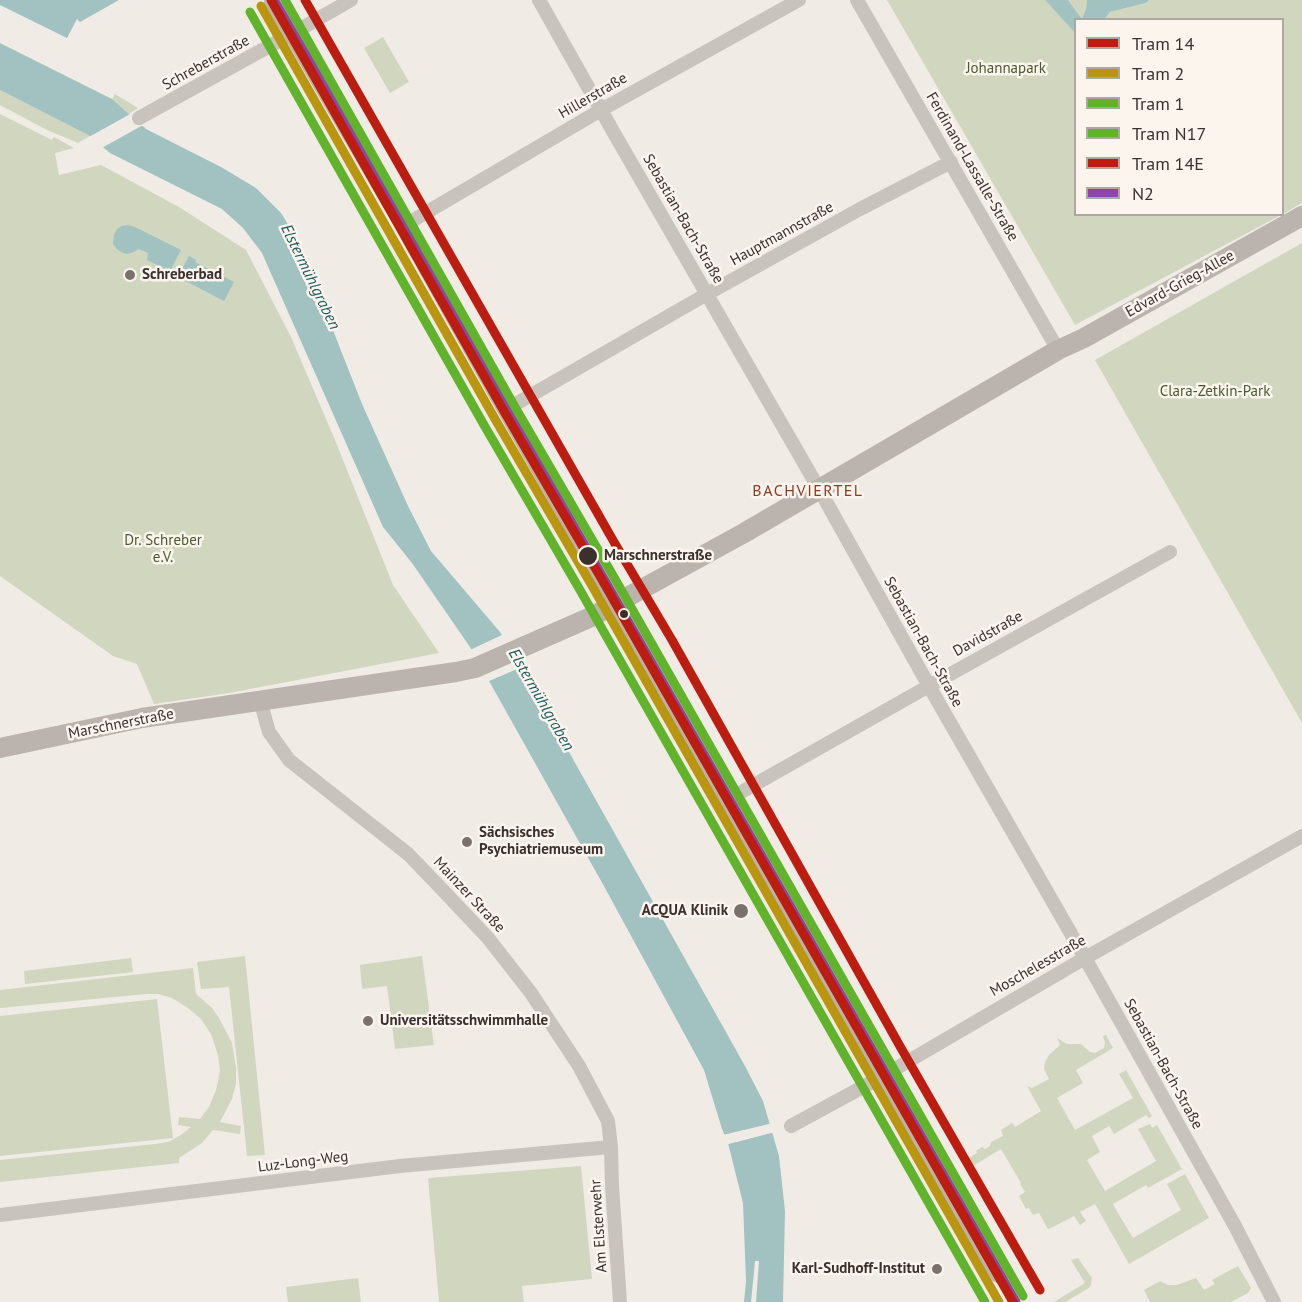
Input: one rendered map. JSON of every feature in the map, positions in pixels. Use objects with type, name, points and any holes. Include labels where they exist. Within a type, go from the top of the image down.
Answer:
[{"type":"main road","points":[[274,0],[405,225],[507,409],[999,1273]]},
{"type":"main road","name":"Edvard-Grieg-Allee","points":[[1058,350],[1084,338],[1302,216]]},
{"type":"main road","name":"Marschnerstraße","points":[[0,748],[142,718],[475,668],[584,621],[744,533],[1058,350]]},
{"type":"street","name":"Schreberstraße","points":[[139,118],[351,0]]},
{"type":"street","name":"Sebastian-Bach-Straße","points":[[540,0],[1085,958],[1235,1226],[1274,1302]]},
{"type":"street","name":"Hillerstraße","points":[[405,225],[602,110],[799,0]]},
{"type":"street","name":"Ferdinand-Lassalle-Straße","points":[[857,0],[1058,350]]},
{"type":"street","name":"Hauptmannstraße","points":[[507,409],[707,294],[860,209],[951,162]]},
{"type":"street","name":"Davidstraße","points":[[729,799],[1170,552]]},
{"type":"street","name":"Mainzer Straße","points":[[260,700],[269,732],[289,760],[408,854],[488,938],[531,993],[579,1066],[608,1121],[611,1148]]},
{"type":"street","name":"Moschelesstraße","points":[[791,1126],[1302,836]]},
{"type":"street","name":"Luz-Long-Weg","points":[[0,1215],[400,1166],[611,1148]]},
{"type":"street","name":"Am Elsterwehr","points":[[611,1148],[620,1302]]},
{"type":"green space","name":"Johannapark","points":[[887,0],[1045,0],[1074,32],[1074,216],[1279,216],[1075,325]]},
{"type":"green space","points":[[1068,0],[1087,0],[1081,18]]},
{"type":"green space","points":[[1149,0],[1302,0],[1302,203],[1284,213],[1284,18],[1106,18],[1110,12],[1146,3]]},
{"type":"green space","points":[[383,37],[409,82],[390,93],[364,48]]},
{"type":"green space","points":[[0,90],[90,136],[78,143],[47,130],[0,105]]},
{"type":"green space","points":[[115,94],[138,108],[129,114],[112,99]]},
{"type":"green space","name":"Dr. Schreber e.V.","points":[[0,114],[52,140],[54,137],[74,148],[55,153],[59,175],[101,165],[179,207],[246,250],[291,337],[393,585],[439,653],[229,693],[154,704],[137,664],[113,656],[0,576]]},
{"type":"green space","name":"Clara-Zetkin-Park","points":[[1302,243],[1302,723],[1095,360]]},
{"type":"green space","points":[[245,956],[265,1155],[247,1156],[229,987],[201,989],[197,962]]},
{"type":"green space","points":[[422,956],[434,1045],[395,1049],[387,986],[362,989],[360,965]]},
{"type":"green space","points":[[131,958],[133,972],[25,984],[24,971]]},
{"type":"green space","points":[[193,968],[196,994],[212,1008],[232,1043],[236,1084],[232,1099],[220,1122],[241,1126],[240,1134],[213,1130],[202,1143],[179,1158],[179,1163],[0,1182],[0,1160],[168,1142],[191,1127],[178,1125],[179,1117],[200,1119],[209,1107],[220,1071],[218,1055],[211,1034],[201,1019],[172,998],[158,994],[146,994],[0,1008],[0,990]]},
{"type":"green space","points":[[157,999],[173,1138],[0,1156],[0,1016]]},
{"type":"green space","points":[[1106,1035],[1113,1048],[1076,1070],[1083,1083],[1057,1098],[1075,1130],[1133,1098],[1119,1074],[1126,1070],[1152,1116],[1149,1118],[1146,1115],[1114,1134],[1109,1126],[1092,1136],[1100,1152],[1087,1160],[1105,1191],[1156,1161],[1138,1129],[1150,1124],[1152,1128],[1157,1125],[1182,1169],[1148,1188],[1146,1185],[1113,1204],[1115,1208],[1133,1238],[1181,1210],[1167,1184],[1185,1174],[1209,1218],[1129,1264],[1095,1204],[1080,1212],[1086,1221],[1080,1225],[1074,1216],[1048,1229],[1039,1213],[1033,1215],[1029,1208],[1026,1209],[1019,1196],[1025,1192],[1001,1149],[966,1170],[962,1162],[982,1147],[985,1149],[990,1146],[991,1142],[1003,1136],[1001,1130],[1012,1123],[1015,1127],[1041,1111],[1027,1086],[1032,1088],[1049,1079],[1044,1069],[1045,1062],[1060,1045],[1057,1038],[1067,1044],[1081,1044],[1090,1052],[1095,1053],[1104,1048],[1103,1036]]},
{"type":"green space","points":[[581,1166],[592,1279],[522,1286],[524,1302],[439,1302],[428,1178]]},
{"type":"green space","points":[[1078,1258],[1092,1278],[1091,1285],[1065,1302],[1054,1302],[1085,1283],[1071,1260]]},
{"type":"green space","points":[[1238,1266],[1251,1288],[1248,1293],[1231,1302],[1150,1302],[1144,1290],[1160,1281],[1168,1285],[1177,1285],[1196,1278],[1204,1290],[1215,1284],[1212,1280]]},
{"type":"green space","points":[[358,1278],[361,1302],[288,1302],[286,1287]]},
{"type":"water","points":[[0,0],[119,0],[80,22],[77,19],[67,38],[0,5]]},
{"type":"water","points":[[1045,0],[1068,0],[1081,18],[1074,18],[1074,32]]},
{"type":"water","points":[[1087,0],[1149,0],[1146,3],[1110,12],[1106,18],[1082,18]]},
{"type":"water","name":"Elstermühlgraben","points":[[0,43],[112,99],[146,129],[221,167],[256,188],[281,213],[297,239],[362,404],[431,551],[500,632],[763,1101],[779,1156],[785,1211],[783,1302],[744,1302],[746,1281],[743,1203],[728,1143],[704,1070],[470,647],[412,563],[383,527],[262,253],[243,228],[222,209],[110,153],[90,136],[0,90]]},
{"type":"water","points":[[128,225],[181,250],[170,271],[147,260],[148,253],[139,249],[126,254],[117,249],[113,244],[114,234],[117,229]]},
{"type":"water","points":[[189,256],[196,260],[195,262],[234,282],[224,301],[178,277]]},
{"type":"pier","points":[[132,113],[145,124],[100,149],[87,138]]},
{"type":"pier","points":[[504,634],[524,666],[487,682],[468,651]]},
{"type":"pier","points":[[773,1123],[775,1132],[725,1145],[723,1135]]},
{"type":"pier","points":[[755,1261],[759,1261],[756,1302],[751,1302]]},
{"type":"tram line","name":"14","points":[[271,0],[1013,1302]]},
{"type":"tram line","name":"1","points":[[285,0],[1023,1296]]},
{"type":"tram line","name":"14E","points":[[305,0],[672,640],[1040,1290]]},
{"type":"tram line","name":"2","points":[[261,6],[999,1302]]},
{"type":"tram line","name":"N17","points":[[250,12],[985,1302]]},
{"type":"transit line","name":"N2","points":[[274,0],[405,225],[507,409],[1016,1302]]},
{"type":"place","name":"Schreberbad","points":[[130,275]]},
{"type":"place","name":"Marschnerstraße","points":[[588,556]]},
{"type":"place","name":"Sächsisches Psychiatriemuseum","points":[[467,842]]},
{"type":"place","name":"ACQUA Klinik","points":[[741,911]]},
{"type":"place","name":"Universitätsschwimmhalle","points":[[368,1021]]},
{"type":"place","name":"Karl-Sudhoff-Institut","points":[[937,1269]]},
{"type":"district","name":"BACHVIERTEL","points":[[808,491]]}]
